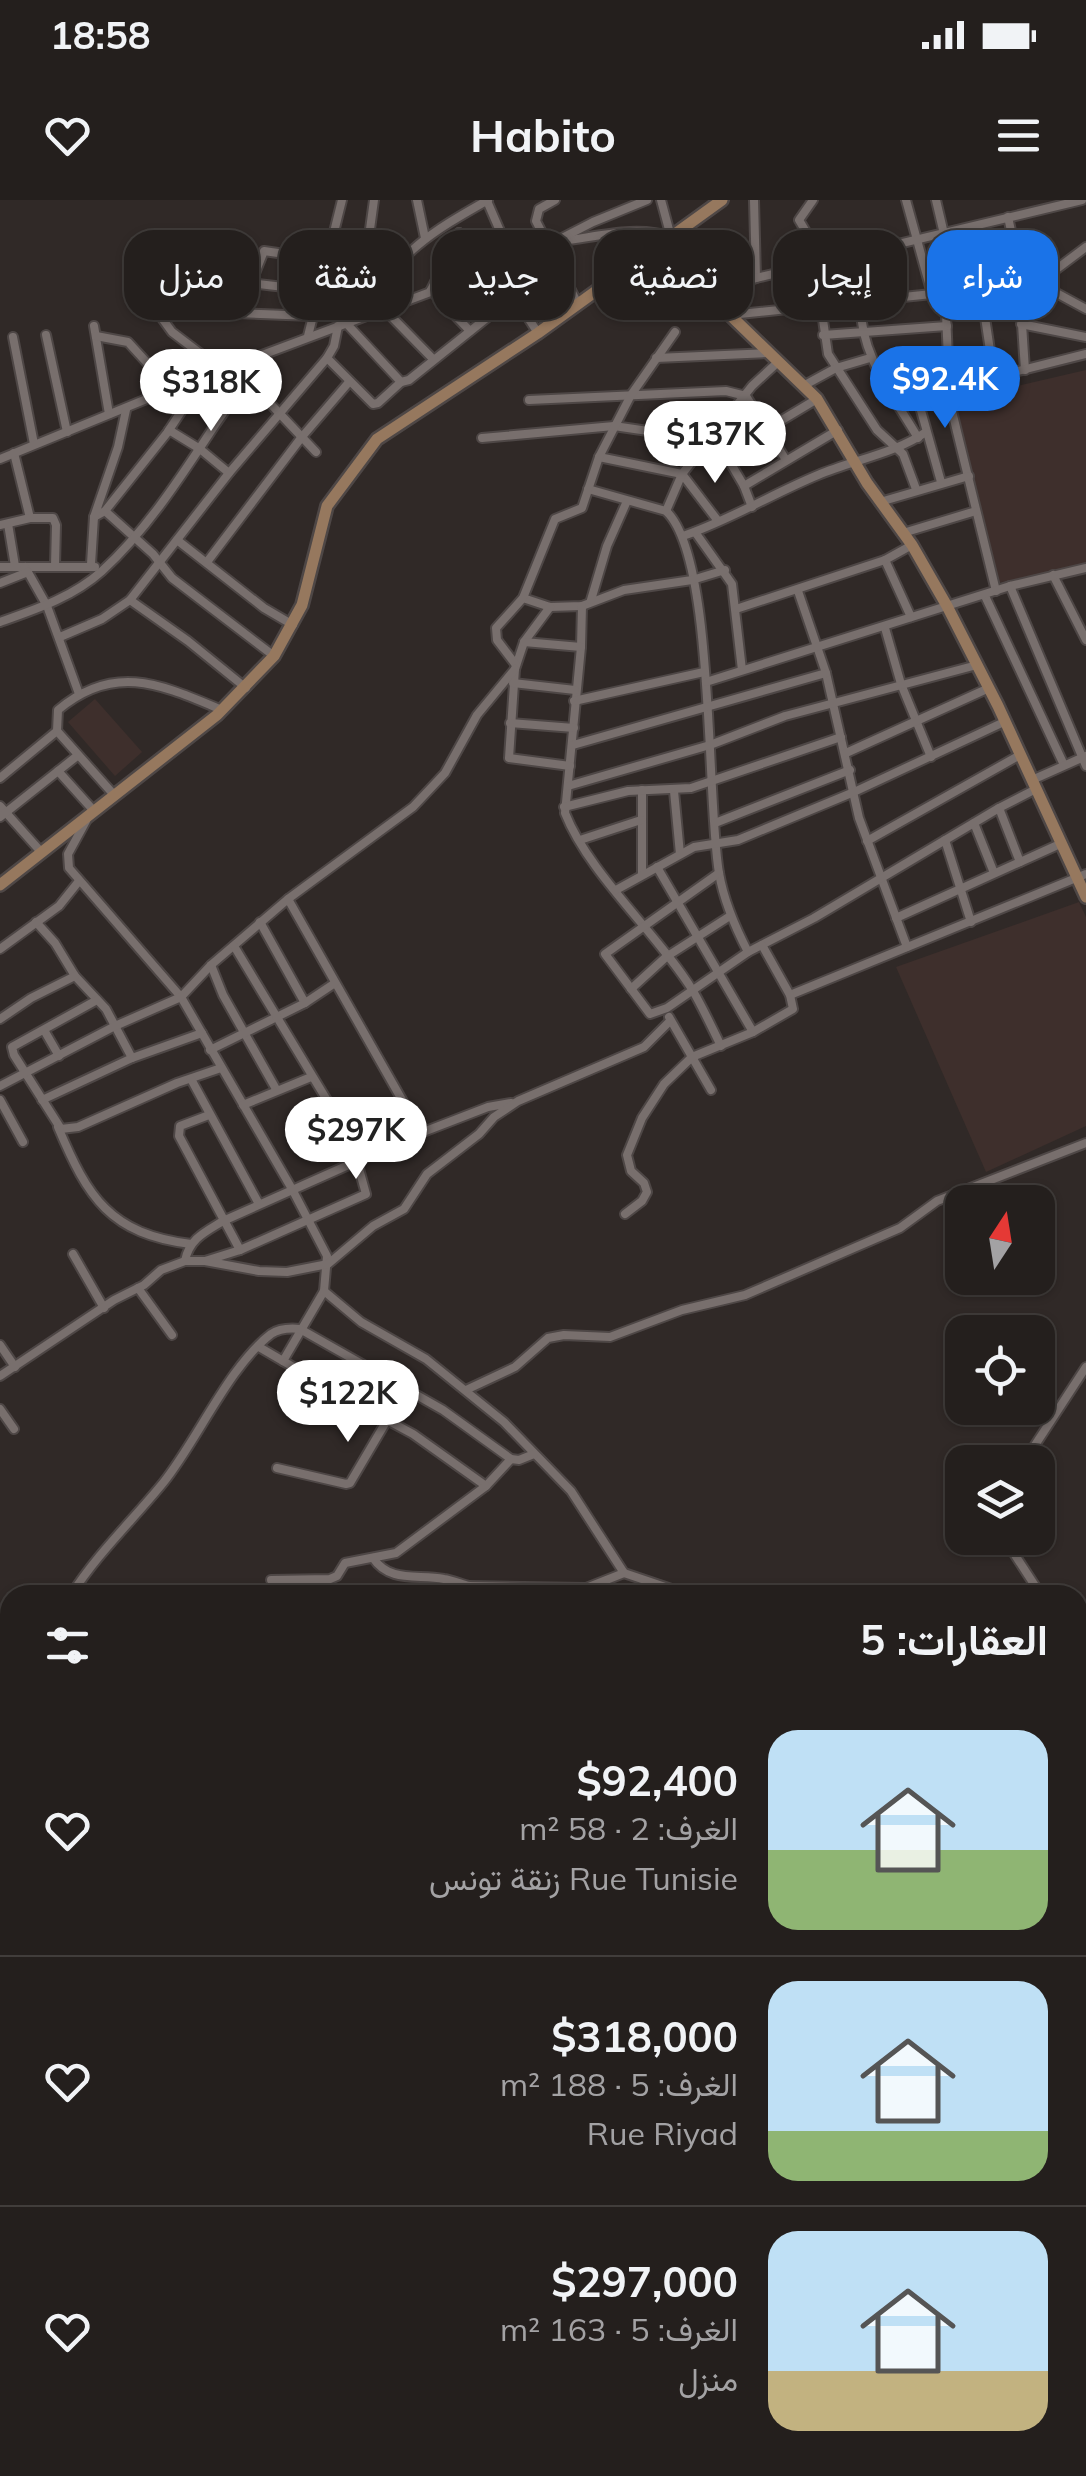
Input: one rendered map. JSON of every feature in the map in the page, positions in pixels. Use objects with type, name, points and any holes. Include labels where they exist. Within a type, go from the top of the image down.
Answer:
[{"type":"main road","points":[[682,230],[722,200]]},
{"type":"main road","points":[[574,307],[594,293]]},
{"type":"main road","points":[[0,885],[222,710],[274,656],[302,606],[327,506],[376,439],[555,320]]},
{"type":"main road","points":[[735,320],[817,399],[880,502],[912,545],[989,688],[1060,844],[1081,876],[1086,896]]},
{"type":"street","points":[[334,230],[342,200]]},
{"type":"street","points":[[371,230],[374,200]]},
{"type":"street","points":[[416,200],[426,238]]},
{"type":"street","points":[[543,230],[536,216],[539,209],[556,200]]},
{"type":"street","points":[[574,233],[647,200]]},
{"type":"street","points":[[661,200],[669,230]]},
{"type":"street","points":[[754,200],[756,278]]},
{"type":"street","points":[[806,230],[800,220],[813,200]]},
{"type":"street","points":[[906,200],[927,278]]},
{"type":"street","points":[[936,200],[943,230]]},
{"type":"street","points":[[959,230],[1008,217],[1034,204],[1082,200]]},
{"type":"street","points":[[412,252],[426,238],[482,202],[497,230]]},
{"type":"street","points":[[1008,217],[1011,230]]},
{"type":"street","points":[[453,220],[458,230]]},
{"type":"street","points":[[907,242],[927,238]]},
{"type":"street","points":[[1058,268],[1086,247]]},
{"type":"street","points":[[259,261],[264,250],[279,252]]},
{"type":"street","points":[[753,279],[773,275]]},
{"type":"street","points":[[412,298],[431,290],[470,331]]},
{"type":"street","points":[[1058,294],[1086,309]]},
{"type":"street","points":[[574,295],[578,304]]},
{"type":"street","points":[[163,320],[172,332],[222,370]]},
{"type":"street","points":[[308,336],[311,320]]},
{"type":"street","points":[[0,457],[353,320]]},
{"type":"street","points":[[395,320],[433,359]]},
{"type":"street","points":[[326,358],[373,404],[378,403],[484,320]]},
{"type":"street","points":[[529,320],[538,333]]},
{"type":"street","points":[[822,320],[828,354],[884,440],[898,448],[908,462],[916,490]]},
{"type":"street","points":[[862,320],[870,358],[922,435]]},
{"type":"street","points":[[946,320],[950,403],[996,591]]},
{"type":"street","points":[[985,320],[994,377]]},
{"type":"street","points":[[1020,320],[1025,370]]},
{"type":"street","points":[[1020,324],[1086,335]]},
{"type":"street","points":[[60,637],[102,619],[130,600],[228,473],[326,358],[342,325]]},
{"type":"street","points":[[342,325],[401,382]]},
{"type":"street","points":[[824,335],[947,326]]},
{"type":"street","points":[[109,414],[95,331],[128,342],[171,389]]},
{"type":"street","points":[[516,667],[496,634],[503,619],[523,598],[555,519],[582,508],[614,426],[675,332]]},
{"type":"street","points":[[46,334],[67,432]]},
{"type":"street","points":[[13,336],[34,444]]},
{"type":"street","points":[[892,393],[994,377],[1086,354]]},
{"type":"street","points":[[656,358],[773,358]]},
{"type":"street","points":[[666,511],[682,474],[773,358]]},
{"type":"street","points":[[803,386],[836,368],[870,358]]},
{"type":"street","points":[[0,622],[48,606],[101,572],[135,536],[200,448],[247,379],[253,359]]},
{"type":"street","points":[[94,517],[105,511],[169,430],[203,378]]},
{"type":"street","points":[[247,379],[316,452]]},
{"type":"street","points":[[207,562],[301,438],[349,382]]},
{"type":"street","points":[[915,389],[922,435],[941,482]]},
{"type":"street","points":[[529,400],[726,392],[746,396],[786,460]]},
{"type":"street","points":[[767,429],[817,399]]},
{"type":"street","points":[[91,564],[94,517],[126,410]]},
{"type":"street","points":[[482,438],[614,426],[709,440],[730,462],[752,508]]},
{"type":"street","points":[[169,430],[200,448],[228,473]]},
{"type":"street","points":[[744,486],[838,430]]},
{"type":"street","points":[[683,536],[752,508],[800,482],[854,460],[898,448],[922,435]]},
{"type":"street","points":[[14,453],[30,518]]},
{"type":"street","points":[[600,458],[682,474],[718,521]]},
{"type":"street","points":[[880,502],[969,476]]},
{"type":"street","points":[[588,489],[666,511],[683,536],[700,618],[719,873],[730,916],[748,952]]},
{"type":"street","points":[[591,600],[607,546],[627,501]]},
{"type":"street","points":[[105,511],[135,536],[172,578],[274,656]]},
{"type":"street","points":[[903,533],[976,511]]},
{"type":"street","points":[[55,566],[55,521],[51,517],[4,524],[23,568],[48,606],[79,694]]},
{"type":"street","points":[[695,532],[726,570],[732,584],[742,670]]},
{"type":"street","points":[[177,540],[293,626]]},
{"type":"street","points":[[736,609],[885,560],[912,545]]},
{"type":"street","points":[[885,560],[911,617]]},
{"type":"street","points":[[0,566],[91,564],[101,572]]},
{"type":"street","points":[[0,583],[23,568]]},
{"type":"street","points":[[523,598],[550,607],[582,606],[624,590],[692,580],[726,570]]},
{"type":"street","points":[[706,682],[1010,586],[1054,574],[1085,571]]},
{"type":"street","points":[[1054,574],[1086,640]]},
{"type":"street","points":[[719,873],[604,954],[650,1014],[666,1008],[748,952],[882,878],[1064,765],[1085,760],[1010,586]]},
{"type":"street","points":[[798,590],[826,673],[867,841],[907,947]]},
{"type":"street","points":[[985,596],[1064,765]]},
{"type":"street","points":[[130,600],[246,688]]},
{"type":"street","points":[[582,606],[573,745],[564,807],[580,840],[692,989],[721,1046]]},
{"type":"street","points":[[550,607],[524,642],[516,667],[509,758],[570,766]]},
{"type":"street","points":[[885,628],[901,684],[931,757]]},
{"type":"street","points":[[524,642],[581,647]]},
{"type":"street","points":[[568,786],[710,745],[785,716],[977,664]]},
{"type":"street","points":[[0,1086],[115,1026],[182,997],[260,922],[413,807],[444,773],[477,715],[516,667]]},
{"type":"street","points":[[574,701],[704,672]]},
{"type":"street","points":[[573,745],[826,673]]},
{"type":"street","points":[[115,796],[57,731],[58,710],[79,694],[142,682],[163,686],[222,710]]},
{"type":"street","points":[[513,683],[575,690]]},
{"type":"street","points":[[846,752],[989,688]]},
{"type":"street","points":[[510,722],[574,728]]},
{"type":"street","points":[[616,890],[701,844],[738,840],[854,792],[1004,722]]},
{"type":"street","points":[[0,778],[57,731]]},
{"type":"street","points":[[564,807],[642,790],[674,791],[841,736]]},
{"type":"street","points":[[867,841],[1020,754]]},
{"type":"street","points":[[42,854],[2,812],[77,756]]},
{"type":"street","points":[[714,824],[850,770]]},
{"type":"street","points":[[58,771],[92,814],[67,862],[79,881],[182,997],[310,1220],[328,1264],[324,1292],[283,1361]]},
{"type":"street","points":[[642,790],[642,874]]},
{"type":"street","points":[[674,791],[680,854]]},
{"type":"street","points":[[998,808],[1020,862]]},
{"type":"street","points":[[580,840],[641,820]]},
{"type":"street","points":[[974,822],[994,873]]},
{"type":"street","points":[[945,840],[971,922]]},
{"type":"street","points":[[896,918],[1060,844]]},
{"type":"street","points":[[657,867],[753,1032]]},
{"type":"street","points":[[790,995],[1081,876]]},
{"type":"street","points":[[0,949],[58,906],[79,881]]},
{"type":"street","points":[[288,899],[410,1114]]},
{"type":"street","points":[[631,989],[666,958],[730,916]]},
{"type":"street","points":[[36,922],[97,1000],[132,1058]]},
{"type":"street","points":[[260,922],[305,1003]]},
{"type":"street","points":[[625,1214],[647,1192],[627,1164],[628,1145],[664,1084],[692,1057],[753,1032],[790,1012],[794,1005],[762,945]]},
{"type":"street","points":[[205,1261],[240,1250],[366,1194],[351,1140],[234,946]]},
{"type":"street","points":[[211,965],[276,1089]]},
{"type":"street","points":[[0,1018],[75,976]]},
{"type":"street","points":[[210,1050],[335,984]]},
{"type":"street","points":[[97,1000],[12,1046],[56,1125],[80,1180],[98,1202],[140,1232],[191,1244]]},
{"type":"street","points":[[666,1008],[711,1090]]},
{"type":"street","points":[[185,1261],[191,1244],[223,1221],[462,1117],[518,1101],[644,1047],[670,1021]]},
{"type":"street","points":[[44,1030],[59,1056]]},
{"type":"street","points":[[42,1100],[132,1058],[202,1033]]},
{"type":"street","points":[[56,1125],[61,1129],[78,1127],[221,1068]]},
{"type":"street","points":[[243,1105],[310,1077]]},
{"type":"street","points":[[191,1079],[259,1204]]},
{"type":"street","points":[[0,1100],[23,1142]]},
{"type":"street","points":[[0,1376],[162,1270],[185,1261],[259,1272],[287,1272],[328,1264],[373,1226],[404,1209],[427,1174],[518,1101]]},
{"type":"street","points":[[208,1116],[180,1126],[179,1136],[240,1250]]},
{"type":"street","points":[[466,1390],[515,1367],[548,1338],[564,1334],[610,1336],[682,1310],[745,1295],[900,1228],[937,1201],[1086,1143]]},
{"type":"street","points":[[73,1254],[104,1308]]},
{"type":"street","points":[[138,1288],[172,1335]]},
{"type":"street","points":[[324,1292],[361,1322],[426,1359],[504,1422],[570,1491],[624,1574]]},
{"type":"street","points":[[77,1585],[110,1541],[163,1483],[219,1397],[259,1347],[280,1330],[300,1329],[406,1388],[511,1459],[534,1454]]},
{"type":"street","points":[[0,1344],[15,1367]]},
{"type":"street","points":[[259,1347],[412,1434],[486,1486]]},
{"type":"street","points":[[348,1399],[368,1367]]},
{"type":"street","points":[[1035,1445],[1086,1367]]},
{"type":"street","points":[[277,1468],[346,1484],[406,1388]]},
{"type":"street","points":[[0,1408],[14,1429]]},
{"type":"street","points":[[271,1580],[330,1579],[337,1576],[345,1562],[396,1553],[486,1486],[511,1459]]},
{"type":"street","points":[[1015,1555],[1035,1585]]},
{"type":"street","points":[[373,1558],[384,1572],[466,1585]]},
{"type":"street","points":[[594,1585],[624,1574],[658,1585]]},
{"type":"shaded area","points":[[1086,370],[1086,564],[997,583],[953,401]]},
{"type":"shaded area","points":[[95,699],[142,752],[115,776],[68,722]]},
{"type":"shaded area","points":[[1079,902],[1086,917],[1086,1126],[986,1172],[896,967]]}]
